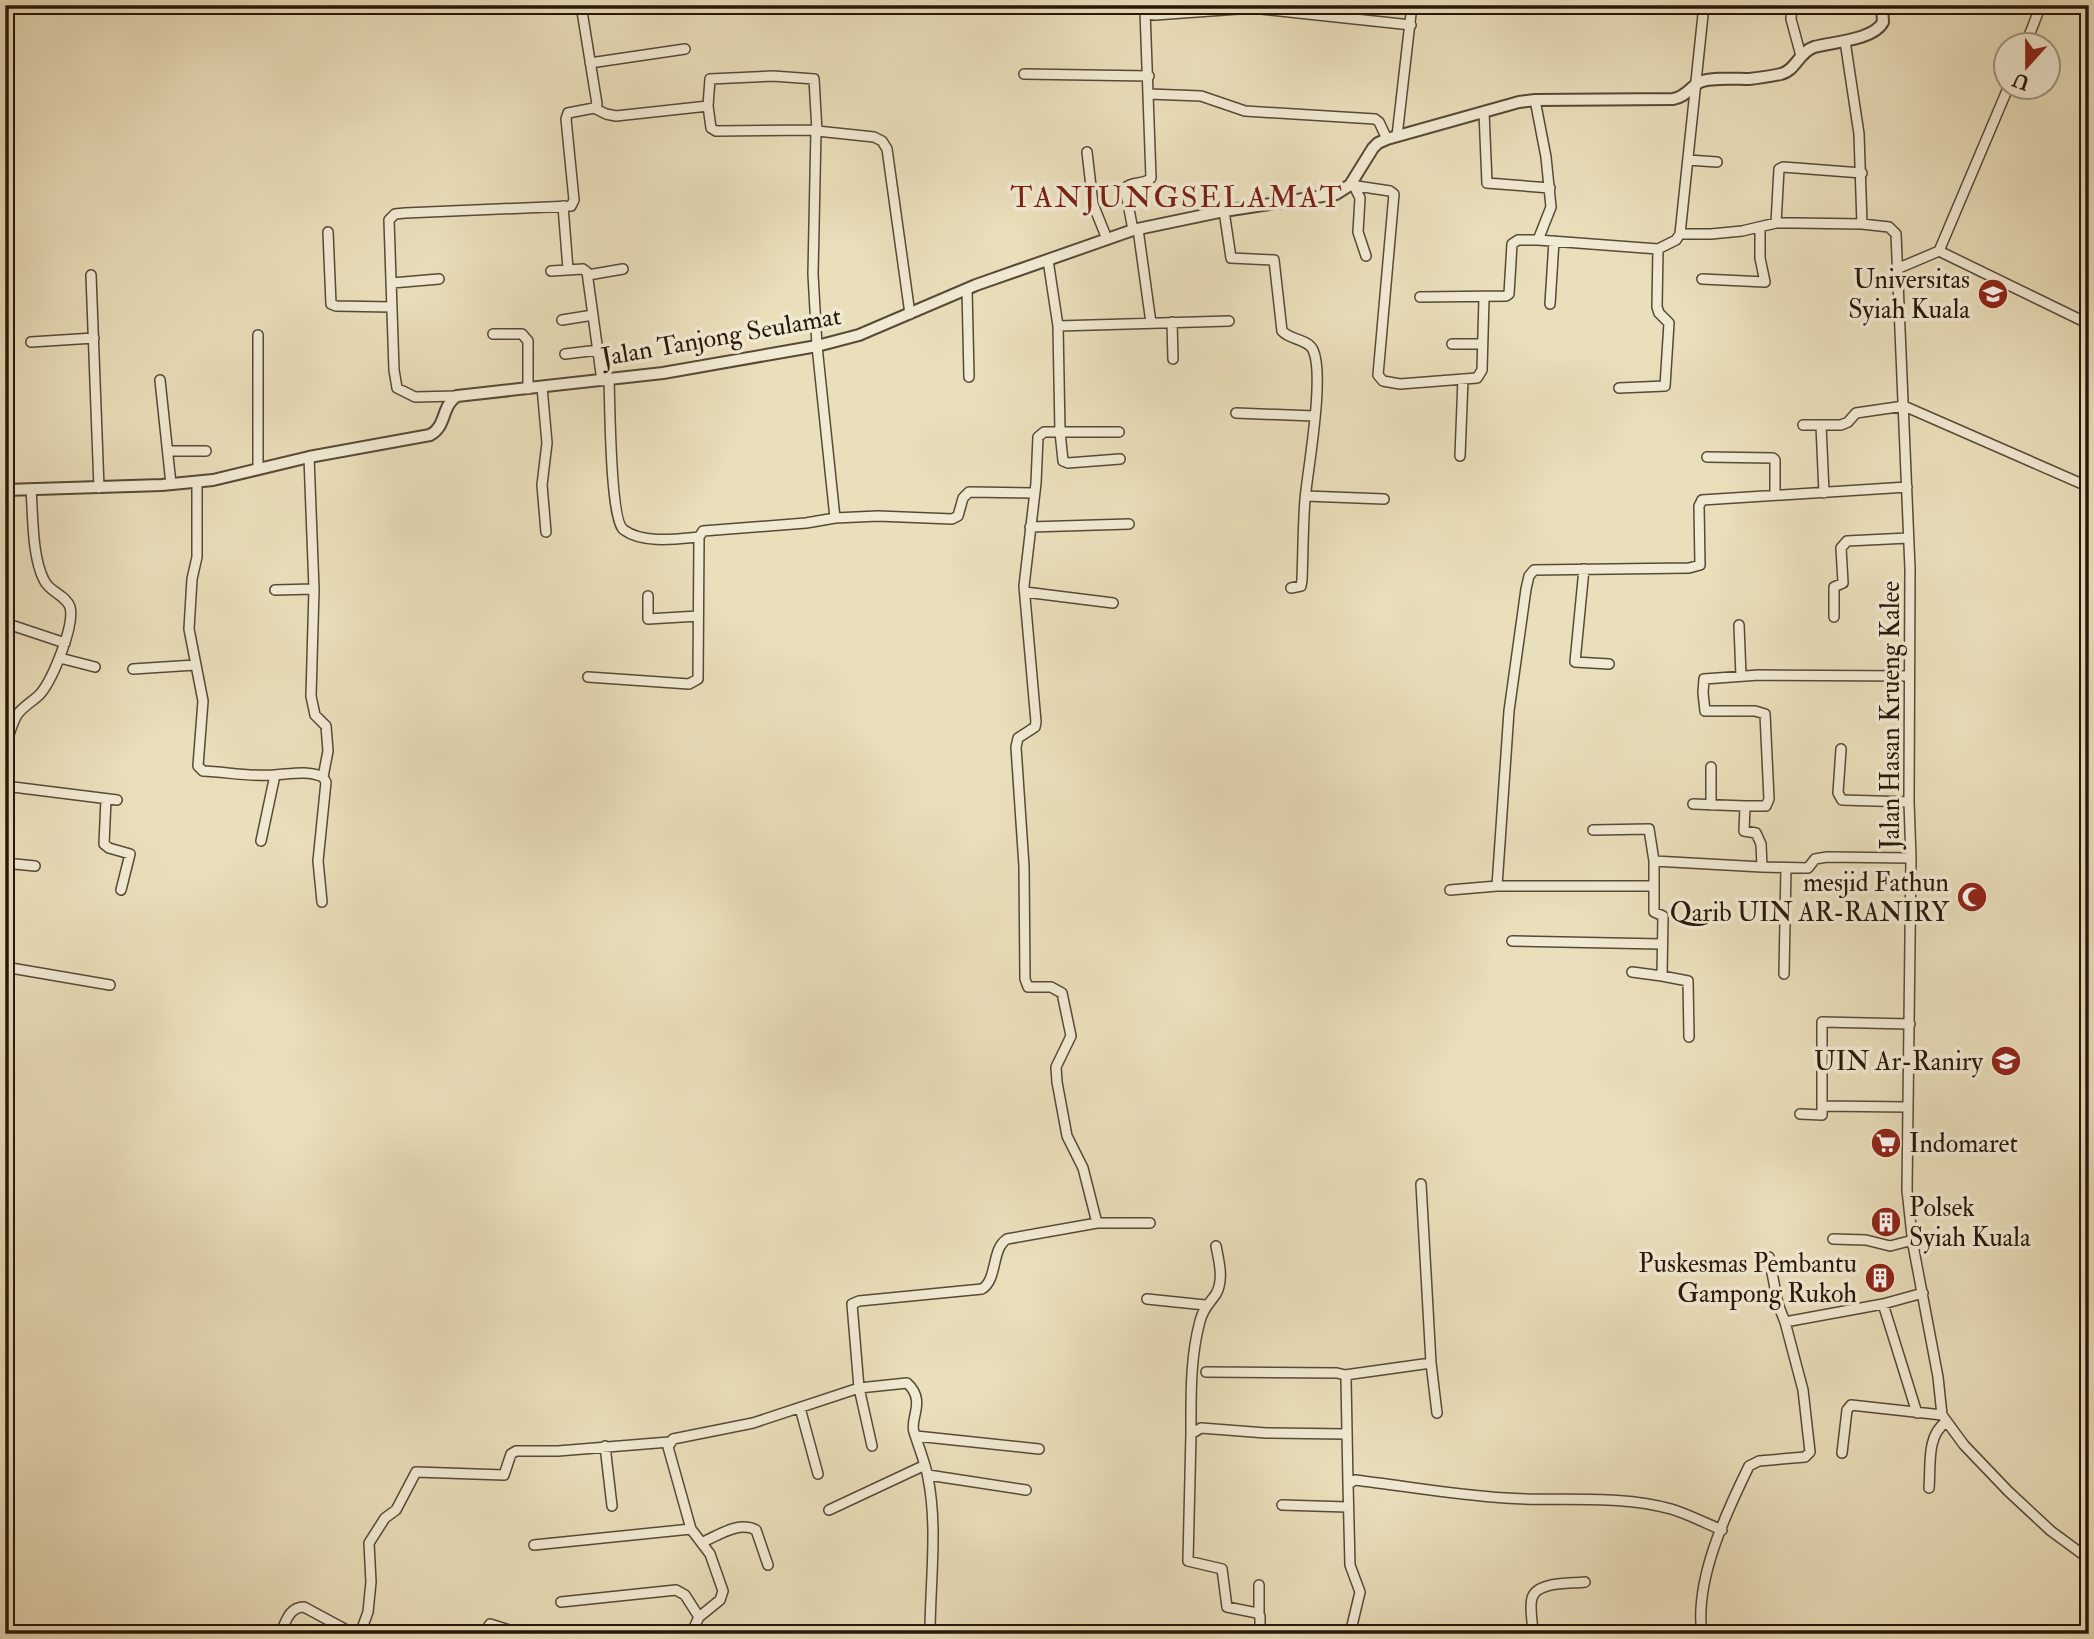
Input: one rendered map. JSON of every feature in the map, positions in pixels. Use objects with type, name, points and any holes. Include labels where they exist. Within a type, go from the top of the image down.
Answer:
[{"type":"street","points":[[581,5],[597,104],[594,108]]},
{"type":"street","points":[[1138,5],[1145,10],[1169,15],[1252,8],[1411,25]]},
{"type":"street","points":[[1392,138],[1412,5]]},
{"type":"street","points":[[1420,297],[1498,298],[1509,294],[1514,242],[1538,240],[1658,249],[1676,240],[1680,234],[1704,5]]},
{"type":"street","points":[[1792,5],[1791,19],[1801,56]]},
{"type":"street","points":[[1352,187],[1373,148],[1392,138],[1535,100],[1673,99],[1684,96],[1703,81],[1752,79],[1782,74],[1792,68],[1811,48],[1845,41],[1881,27],[1882,5]]},
{"type":"street","points":[[2030,32],[2041,5]]},
{"type":"street","points":[[1145,10],[1151,178],[1125,188],[1136,229],[1151,323]]},
{"type":"street","points":[[1680,234],[1712,234],[1776,223],[1862,224],[1859,134],[1845,41]]},
{"type":"street","points":[[590,63],[685,49]]},
{"type":"street","points":[[1024,74],[1149,76]]},
{"type":"street","points":[[835,518],[817,346],[813,274],[816,130],[816,82],[811,77],[710,79],[708,106],[711,128],[716,131],[816,130],[820,133],[874,137],[884,144],[910,314]]},
{"type":"street","points":[[1149,94],[1201,96],[1245,111],[1375,119],[1392,138]]},
{"type":"street","points":[[1535,100],[1551,209],[1538,240]]},
{"type":"street","points":[[1899,268],[1939,251],[2002,102]]},
{"type":"street","points":[[457,396],[415,397],[397,388],[391,307],[389,220],[395,214],[571,206],[574,200],[566,119],[568,113],[594,108],[616,116],[708,106]]},
{"type":"street","points":[[1484,112],[1487,183],[1550,188]]},
{"type":"street","points":[[1087,152],[1093,204],[1107,239]]},
{"type":"street","points":[[1688,160],[1717,162]]},
{"type":"street","points":[[1776,223],[1779,169],[1862,173]]},
{"type":"street","points":[[1352,187],[1360,198],[1358,232],[1366,256]]},
{"type":"street","points":[[1352,187],[1390,191],[1394,194],[1378,375],[1385,382],[1400,384],[1478,377],[1484,298]]},
{"type":"street","name":"Jalan Tanjong Seulamat","points":[[457,396],[714,365],[817,346],[859,335],[967,289],[1136,229],[1224,211],[1331,195],[1352,187]]},
{"type":"street","points":[[563,206],[568,269]]},
{"type":"street","points":[[1224,211],[1231,258],[1272,259],[1276,264],[1282,331],[1309,345],[1314,353],[1317,389],[1306,496],[1301,586],[1291,588]]},
{"type":"street","name":"Jalan Hasan Krueng Kalee","points":[[1862,224],[1889,227],[1896,234],[1899,268],[1910,569],[1911,858],[1907,1190],[1944,1418]]},
{"type":"street","points":[[1702,279],[1765,282],[1760,258],[1760,227]]},
{"type":"street","points":[[327,232],[331,304],[391,307]]},
{"type":"street","points":[[1550,304],[1554,241]]},
{"type":"street","points":[[1619,388],[1665,386],[1669,323],[1657,307],[1658,249]]},
{"type":"street","points":[[1939,251],[2089,324]]},
{"type":"street","points":[[1048,260],[1058,326],[1062,458],[1065,462],[1120,460]]},
{"type":"street","points":[[551,271],[583,269],[588,275],[598,350],[606,380],[614,502],[619,525],[627,532],[654,540],[699,537]]},
{"type":"street","points":[[588,275],[623,270]]},
{"type":"street","points":[[91,275],[99,488]]},
{"type":"street","points":[[392,283],[439,279]]},
{"type":"street","points":[[967,289],[969,377]]},
{"type":"street","points":[[562,320],[593,315]]},
{"type":"street","points":[[1058,326],[1229,321]]},
{"type":"street","points":[[1172,322],[1173,359]]},
{"type":"street","points":[[493,334],[526,336],[528,389]]},
{"type":"street","points":[[258,335],[258,469]]},
{"type":"street","points":[[31,342],[94,338]]},
{"type":"street","points":[[1452,344],[1482,344]]},
{"type":"street","points":[[565,354],[598,350]]},
{"type":"street","points":[[1460,456],[1463,379]]},
{"type":"street","points":[[160,380],[171,484]]},
{"type":"street","points":[[542,387],[547,443],[542,485],[546,532]]},
{"type":"street","points":[[5,491],[197,482],[434,433],[442,424],[448,403],[457,396]]},
{"type":"street","points":[[1803,425],[1842,425],[1856,413],[1904,406],[2089,487]]},
{"type":"street","points":[[1236,413],[1314,416]]},
{"type":"street","points":[[1821,425],[1824,493]]},
{"type":"street","points":[[1097,1223],[1083,1168],[1067,1136],[1057,1082],[1056,1067],[1071,1036],[1062,993],[1051,987],[1028,988],[1025,979],[1024,866],[1016,747],[1018,738],[1035,727],[1036,722],[1024,592],[1038,437],[1044,432],[1119,432]]},
{"type":"street","points":[[168,452],[206,451]]},
{"type":"street","points":[[309,457],[314,589],[311,696],[315,715],[326,726],[328,751],[323,777],[326,782],[318,861],[322,902]]},
{"type":"street","points":[[1707,457],[1773,458],[1775,495]]},
{"type":"street","points":[[197,482],[197,556],[192,579],[189,629],[203,701],[199,768],[203,771],[275,775],[306,773],[323,777]]},
{"type":"street","points":[[1497,886],[1509,711],[1529,576],[1534,570],[1689,569],[1700,565],[1699,506],[1702,500],[1907,487]]},
{"type":"street","points":[[5,745],[18,715],[42,691],[60,658],[65,643],[70,605],[48,587],[42,578],[37,557],[31,489]]},
{"type":"street","points":[[588,677],[694,683],[698,679],[699,537],[705,530],[878,516],[952,519],[958,516],[963,498],[969,492],[1034,493]]},
{"type":"street","points":[[1306,496],[1384,499]]},
{"type":"street","points":[[1030,527],[1129,524]]},
{"type":"street","points":[[1834,617],[1833,587],[1843,583],[1843,544],[1847,541],[1908,538]]},
{"type":"street","points":[[1584,569],[1575,662],[1609,664]]},
{"type":"street","points":[[275,590],[314,589]]},
{"type":"street","points":[[1024,592],[1113,603]]},
{"type":"street","points":[[648,596],[648,619],[698,616]]},
{"type":"street","points":[[1740,625],[1741,676]]},
{"type":"street","points":[[14,626],[65,643]]},
{"type":"street","points":[[60,658],[95,667]]},
{"type":"street","points":[[133,669],[195,665]]},
{"type":"street","points":[[1693,804],[1763,807],[1769,799],[1765,714],[1755,711],[1705,711],[1704,679],[1741,676],[1909,676]]},
{"type":"street","points":[[1841,749],[1838,793],[1842,800],[1909,802]]},
{"type":"street","points":[[1711,767],[1711,805]]},
{"type":"street","points":[[261,841],[275,775]]},
{"type":"street","points":[[5,786],[117,800]]},
{"type":"street","points":[[106,799],[104,844],[130,853],[121,890]]},
{"type":"street","points":[[1745,806],[1744,831],[1756,833],[1761,844],[1762,867]]},
{"type":"street","points":[[1593,830],[1649,829],[1654,861],[1654,912],[1663,916],[1662,976]]},
{"type":"street","points":[[1654,861],[1808,868],[1815,859],[1827,857],[1911,858]]},
{"type":"street","points":[[5,863],[35,866]]},
{"type":"street","points":[[1784,974],[1786,868]]},
{"type":"street","points":[[1450,890],[1497,886],[1654,886]]},
{"type":"street","points":[[1513,941],[1661,944]]},
{"type":"street","points":[[5,967],[110,985]]},
{"type":"street","points":[[1632,972],[1688,981],[1689,1037]]},
{"type":"street","points":[[1800,1114],[1822,1115],[1822,1022],[1910,1024]]},
{"type":"street","points":[[1822,1106],[1907,1107]]},
{"type":"street","points":[[1420,1184],[1430,1363],[1437,1413]]},
{"type":"street","points":[[872,1446],[859,1388],[852,1304],[859,1301],[982,1289],[988,1284],[1003,1241],[1097,1223],[1150,1223]]},
{"type":"street","points":[[1833,1239],[1866,1240],[1890,1246],[1913,1240]]},
{"type":"street","points":[[1216,1246],[1220,1269],[1218,1288],[1205,1305],[1191,1374],[1188,1561],[1221,1568],[1227,1607],[1259,1614]]},
{"type":"street","points":[[1702,1634],[1700,1603],[1721,1530],[1749,1465],[1759,1461],[1805,1457],[1810,1452],[1803,1390],[1778,1304],[1769,1256]]},
{"type":"street","points":[[1785,1321],[1883,1304],[1923,1293]]},
{"type":"street","points":[[1147,1299],[1205,1305]]},
{"type":"street","points":[[1883,1304],[1917,1413]]},
{"type":"street","points":[[1206,1372],[1345,1375],[1430,1363]]},
{"type":"street","points":[[1345,1375],[1350,1565],[1360,1592],[1350,1634]]},
{"type":"street","points":[[691,1634],[699,1616],[723,1596],[710,1554],[691,1529],[668,1447],[669,1442],[673,1438],[753,1423],[859,1388],[909,1383],[916,1399],[917,1410],[912,1429],[926,1471],[932,1517],[930,1634]]},
{"type":"street","points":[[1842,1452],[1849,1406],[1944,1418],[1964,1445],[2008,1491],[2051,1531],[2089,1559]]},
{"type":"street","points":[[800,1408],[818,1474]]},
{"type":"street","points":[[1929,1488],[1932,1439],[1944,1418]]},
{"type":"street","points":[[1191,1434],[1201,1428],[1266,1433],[1346,1434]]},
{"type":"street","points":[[916,1436],[1039,1449]]},
{"type":"street","points":[[360,1634],[368,1612],[371,1582],[369,1543],[385,1518],[397,1510],[414,1473],[504,1475],[511,1454],[516,1451],[558,1451],[669,1442]]},
{"type":"street","points":[[605,1446],[612,1506]]},
{"type":"street","points":[[829,1510],[926,1471],[1027,1490]]},
{"type":"street","points":[[1348,1484],[1355,1480],[1502,1498],[1635,1503],[1672,1509],[1721,1530]]},
{"type":"street","points":[[1282,1506],[1347,1507]]},
{"type":"street","points":[[703,1542],[743,1525],[751,1527],[756,1530],[768,1565]]},
{"type":"street","points":[[534,1545],[691,1529]]},
{"type":"street","points":[[1533,1634],[1532,1599],[1536,1591],[1543,1587],[1585,1582]]},
{"type":"street","points":[[1259,1585],[1260,1634]]},
{"type":"street","points":[[561,1602],[676,1590],[685,1595],[699,1616]]},
{"type":"street","points":[[280,1634],[290,1613],[304,1607],[354,1634]]},
{"type":"street","points":[[484,1634],[490,1624],[522,1634]]},
{"type":"place","name":"Universitas Syiah Kuala","points":[[1993,294]]},
{"type":"place","name":"mesjid Fathun Qarib UIN AR-RANIRY","points":[[1972,897]]},
{"type":"place","name":"UIN Ar-Raniry","points":[[2006,1061]]},
{"type":"place","name":"Indomaret","points":[[1886,1143]]},
{"type":"place","name":"Polsek Syiah Kuala","points":[[1886,1222]]},
{"type":"place","name":"Puskesmas Pembantu Gampong Rukoh","points":[[1880,1278]]},
{"type":"district","name":"TANJUNGSELAMAT","points":[[1177,197]]}]
